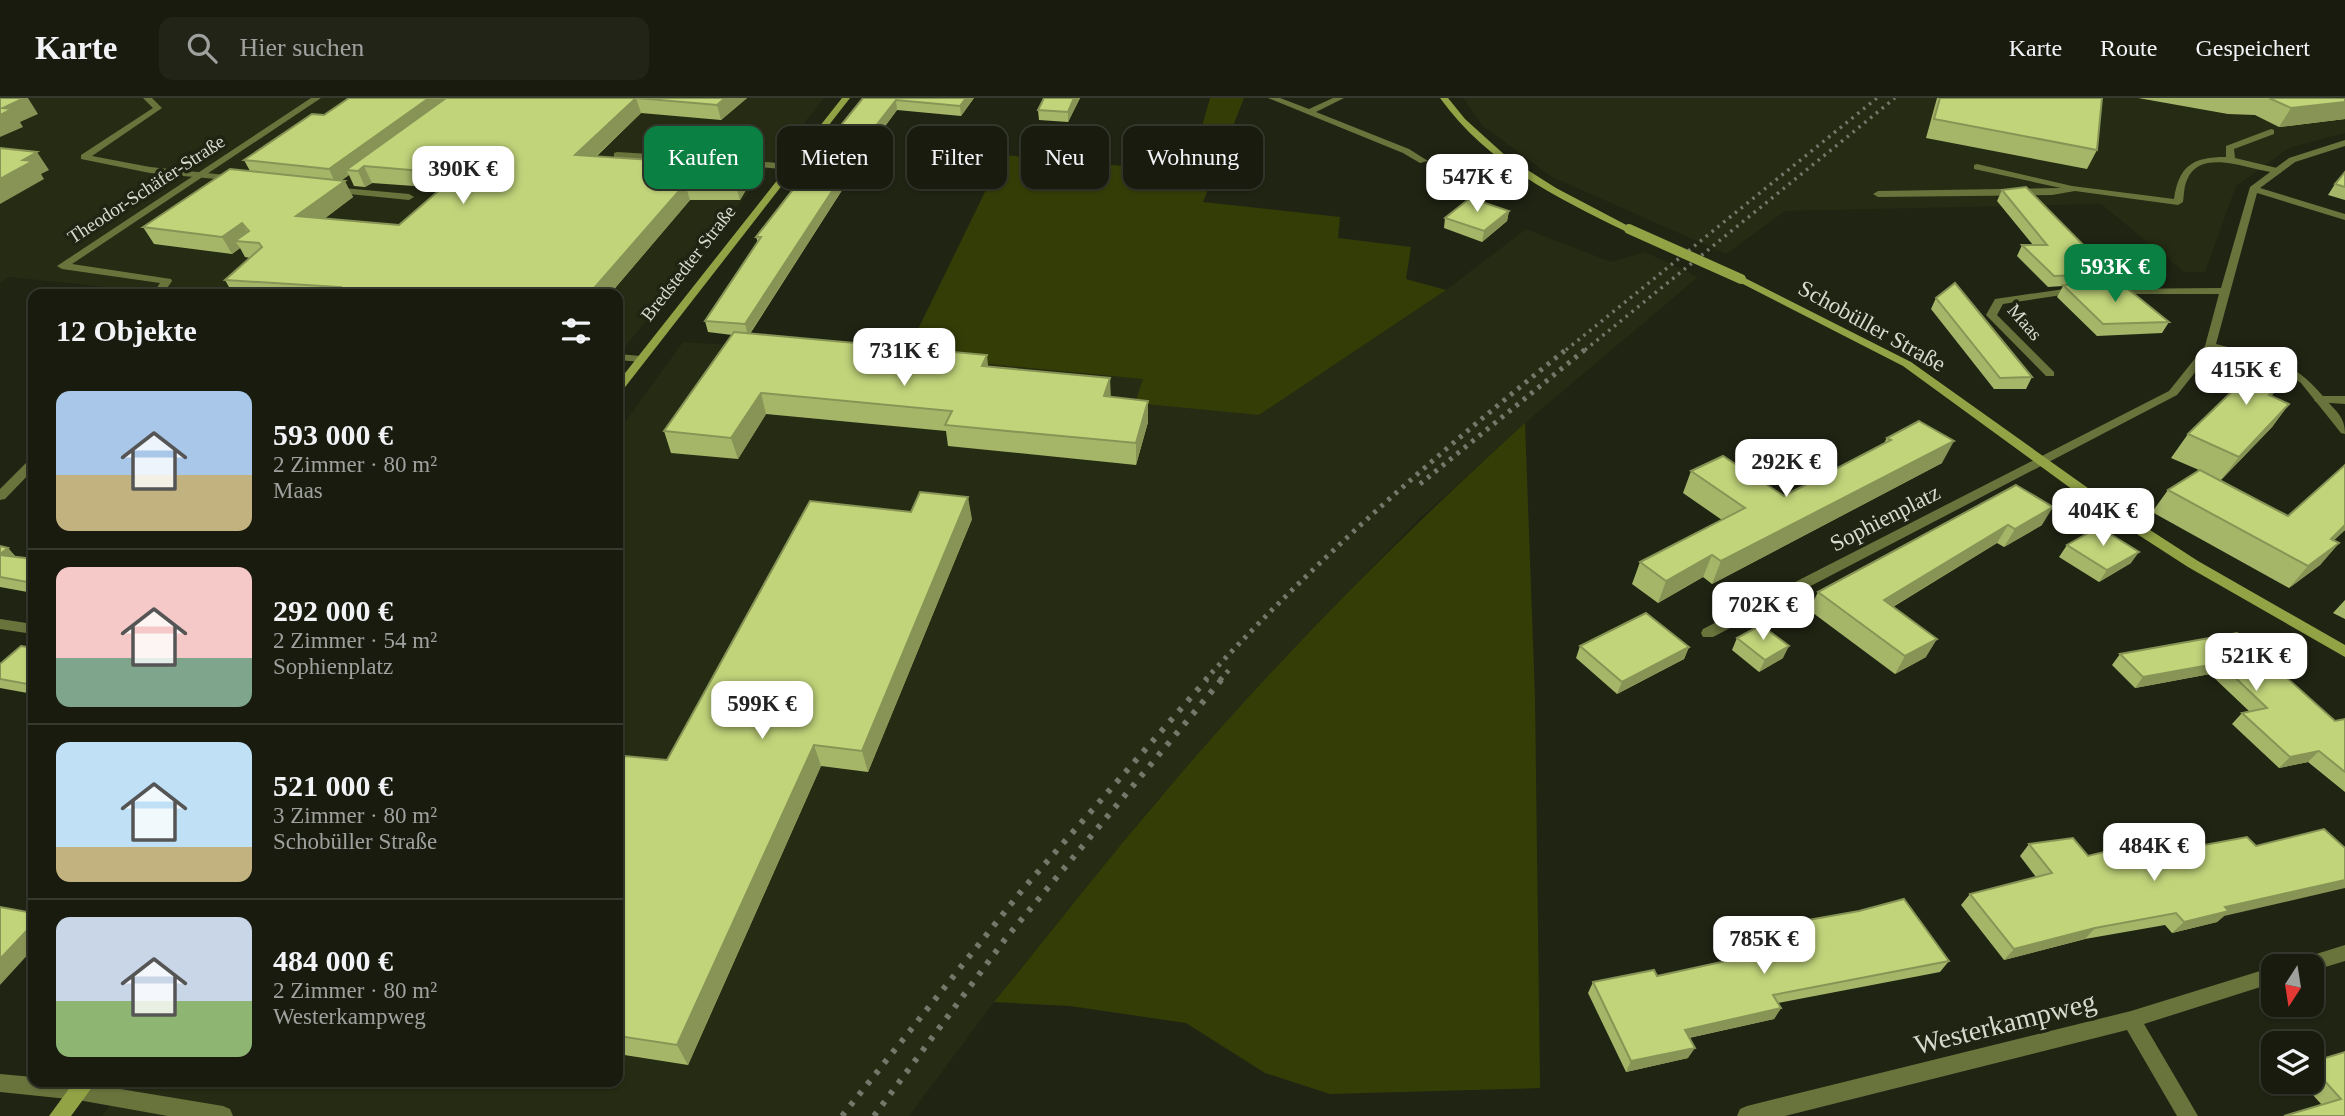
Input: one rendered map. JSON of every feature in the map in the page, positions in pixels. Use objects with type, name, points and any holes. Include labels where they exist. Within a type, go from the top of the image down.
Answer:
[{"type":"main road","name":"Bredstedter Straße","points":[[824,126],[846,98]]},
{"type":"main road","name":"Schobüller Straße","points":[[1444,98],[1463,122],[1507,162],[1554,192],[1741,279],[1907,364],[2044,460],[2111,511],[2193,564],[2345,652]]},
{"type":"main road","name":"Bredstedter Straße","points":[[623,382],[777,186]]},
{"type":"main road","points":[[59,1116],[81,1087]]},
{"type":"street","points":[[147,98],[158,108],[84,157],[150,170],[244,180]]},
{"type":"street","name":"Theodor-Schäfer-Straße","points":[[161,289],[167,281],[62,265],[317,98]]},
{"type":"street","points":[[1272,98],[1406,151],[1423,161]]},
{"type":"street","points":[[1309,111],[1340,98]]},
{"type":"street","points":[[2231,159],[2229,148],[2270,132]]},
{"type":"street","points":[[2044,460],[2173,393],[2210,346],[2253,189],[2292,160],[2345,143]]},
{"type":"street","points":[[617,155],[644,157]]},
{"type":"street","points":[[1977,167],[2075,188],[2151,201],[2178,202],[2183,176],[2193,166],[2231,159],[2278,171]]},
{"type":"street","points":[[338,190],[348,183]]},
{"type":"street","points":[[318,188],[409,197]]},
{"type":"street","points":[[1878,194],[2052,192],[2075,188]]},
{"type":"street","points":[[2253,189],[2345,217]]},
{"type":"street","name":"Maas","points":[[2050,374],[1990,315],[1999,301],[2062,290],[2089,290]]},
{"type":"street","points":[[2102,290],[2223,291]]},
{"type":"street","points":[[2210,346],[2278,363],[2305,381],[2345,430]]},
{"type":"street","points":[[623,357],[641,359]]},
{"type":"street","points":[[2320,400],[2345,400]]},
{"type":"street","name":"Sophienplatz","points":[[1708,633],[2044,460]]},
{"type":"street","points":[[0,496],[28,469]]},
{"type":"street","points":[[0,624],[28,628]]},
{"type":"street","points":[[2324,960],[2345,953]]},
{"type":"street","name":"Westerkampweg","points":[[1747,1116],[2131,1020],[2261,979]]},
{"type":"street","points":[[2131,1020],[2188,1116]]},
{"type":"street","points":[[0,1083],[28,1084]]},
{"type":"street","points":[[87,1087],[223,1116]]},
{"type":"shaded area","points":[[0,98],[824,98],[802,126],[777,126],[777,157],[763,174],[763,126],[644,126],[644,189],[751,189],[623,350],[623,289],[125,289],[9,277],[0,283]]},
{"type":"shaded area","points":[[1463,98],[2345,98],[2345,133],[2289,148],[2236,186],[2205,272],[2184,272],[2101,204],[1785,211],[1726,254],[1552,177],[1482,125]]},
{"type":"shaded area","points":[[1526,229],[1611,262],[1645,252],[1698,277],[1525,423],[1416,522],[1295,648],[1156,802],[994,1002],[909,1116],[102,1116],[123,1087],[623,1087],[623,425],[683,342],[905,356],[1144,379],[1136,402],[1259,415],[1446,290]]},
{"type":"green space","points":[[1210,98],[1244,98],[1233,126],[1202,126]]},
{"type":"green space","points":[[1007,155],[1021,157],[1021,189],[1109,189],[1109,165],[1123,166],[1123,189],[1208,189],[1203,202],[1340,217],[1338,238],[1411,247],[1406,279],[1446,290],[1259,415],[1135,403],[1143,379],[905,356],[986,189],[1007,189]]},
{"type":"green space","points":[[1525,423],[1535,698],[1540,1088],[1330,1094],[1265,1073],[1186,1023],[1070,1006],[994,1002],[1135,828],[1242,704],[1380,560]]},
{"type":"building","points":[[0,98],[24,98],[3,108],[12,109],[0,115]]},
{"type":"building","points":[[349,98],[429,98],[329,169],[244,160],[312,114],[324,115]]},
{"type":"building","points":[[446,98],[636,98],[575,155],[644,159],[644,189],[681,189],[593,289],[338,289],[340,287],[225,280],[262,247],[259,243],[235,241],[249,231],[242,223],[222,237],[143,227],[230,169],[345,181],[296,216],[399,225],[458,174],[364,166],[358,171],[346,170]]},
{"type":"building","points":[[637,98],[725,98],[717,105]]},
{"type":"building","points":[[863,98],[966,98],[960,106],[896,100],[876,126],[840,126]]},
{"type":"building","points":[[1044,98],[1074,98],[1068,112],[1038,110]]},
{"type":"building","points":[[1940,98],[2102,98],[2097,150],[1934,119]]},
{"type":"building","points":[[2269,98],[2345,98],[2345,102],[2291,108]]},
{"type":"building","points":[[0,148],[37,152],[23,160],[33,161],[0,179]]},
{"type":"building","points":[[2345,172],[2345,187],[2335,184]]},
{"type":"building","points":[[2026,187],[2112,274],[2054,276],[2022,245],[2047,245],[2002,190]]},
{"type":"building","points":[[793,189],[834,189],[745,324],[705,321],[761,237],[756,237]]},
{"type":"building","points":[[1470,198],[1509,211],[1484,231],[1445,218]]},
{"type":"building","points":[[1955,283],[2032,377],[2000,378],[1936,298]]},
{"type":"building","points":[[2063,285],[2123,285],[2169,322],[2103,324]]},
{"type":"building","points":[[734,332],[987,355],[982,366],[1110,378],[1104,396],[1148,401],[1136,443],[945,425],[952,411],[761,393],[731,438],[664,431]]},
{"type":"building","points":[[2263,351],[2296,364],[2269,395],[2289,404],[2239,457],[2188,434],[2248,376],[2243,374]]},
{"type":"building","points":[[1919,421],[1954,441],[1721,561],[1712,555],[1666,581],[1640,562],[1745,508],[1691,471],[1723,456],[1784,496],[1891,440],[1887,438]]},
{"type":"building","points":[[2345,465],[2345,525],[2331,539],[2339,543],[2308,566],[2168,490],[2200,470],[2288,516]]},
{"type":"building","points":[[2016,485],[2053,507],[2015,529],[2008,525],[1884,600],[1937,639],[1905,656],[1818,592]]},
{"type":"building","points":[[920,492],[968,497],[862,751],[814,745],[677,1045],[623,1037],[625,756],[667,760],[810,501],[911,512]]},
{"type":"building","points":[[2099,527],[2139,552],[2107,570],[2067,545]]},
{"type":"building","points":[[0,546],[8,548],[0,554]]},
{"type":"building","points":[[0,555],[28,558],[28,582],[0,577]]},
{"type":"building","points":[[1646,613],[1689,647],[1622,682],[1580,646]]},
{"type":"building","points":[[1761,625],[1789,646],[1765,660],[1737,638]]},
{"type":"building","points":[[2237,633],[2335,721],[2345,719],[2345,772],[2319,751],[2290,757],[2242,713],[2267,708],[2220,663],[2143,677],[2120,654]]},
{"type":"building","points":[[21,646],[28,647],[28,684],[0,679],[0,664]]},
{"type":"building","points":[[2324,829],[2345,848],[2345,880],[2225,907],[2229,911],[2184,922],[2176,913],[2095,928],[2014,949],[1970,894],[2052,873],[2029,844],[2073,838],[2088,856],[2161,838],[2172,851],[2247,837],[2256,846]]},
{"type":"building","points":[[1904,899],[1949,961],[1773,995],[1781,1008],[1685,1030],[1695,1048],[1631,1061],[1593,982],[1654,970],[1657,976],[1781,949],[1768,927],[1859,911]]},
{"type":"building","points":[[0,907],[28,912],[28,929],[0,959]]},
{"type":"building","points":[[2345,1052],[2345,1116],[2284,1116],[2341,1099],[2324,1080],[2324,1058]]},
{"type":"railway","points":[[1566,350],[1877,98]]},
{"type":"railway","points":[[1585,350],[1895,98]]},
{"type":"railway","points":[[1205,680],[1247,635],[1380,507],[1568,348]]},
{"type":"railway","points":[[1420,484],[1587,348]]},
{"type":"railway","points":[[1220,680],[1229,670]]},
{"type":"railway","points":[[842,1116],[1023,889],[1207,679]]},
{"type":"railway","points":[[874,1116],[1006,938],[1222,679]]}]
